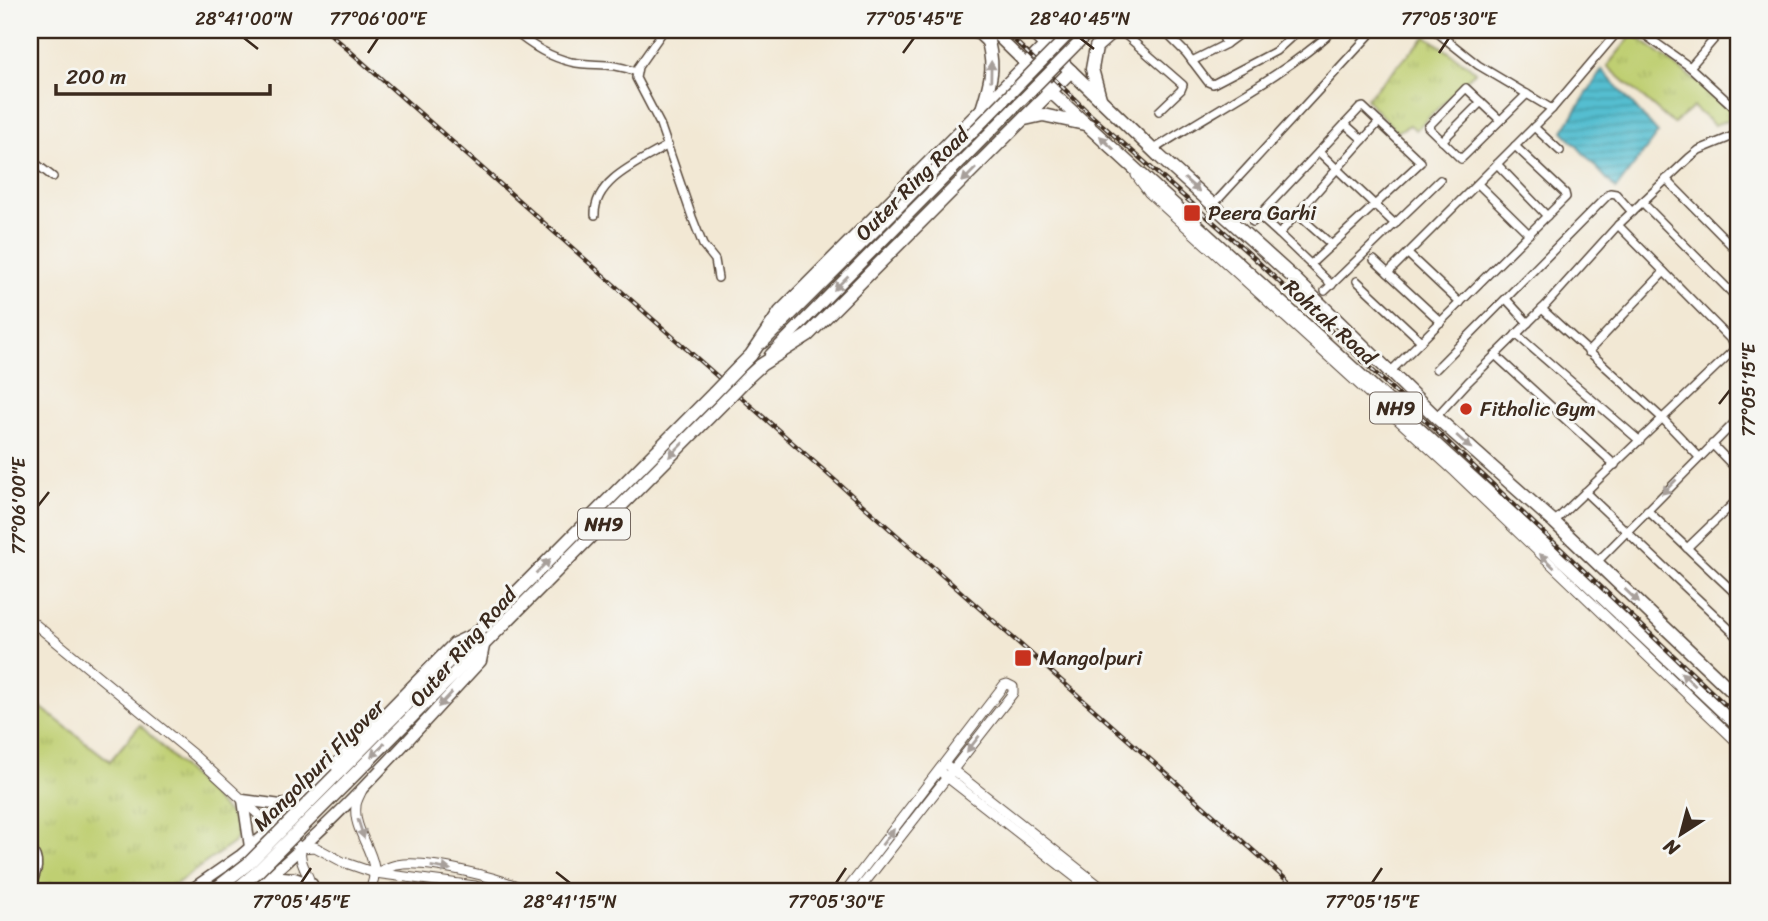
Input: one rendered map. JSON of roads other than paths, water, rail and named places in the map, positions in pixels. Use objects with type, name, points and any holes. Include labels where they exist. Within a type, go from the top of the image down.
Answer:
[{"type":"highway","points":[[981,112],[993,77],[985,30]]},
{"type":"highway","name":"Outer Ring Road","points":[[478,632],[756,360],[780,312],[1061,30]]},
{"type":"highway","points":[[1101,101],[1091,69],[1096,47],[1118,30]]},
{"type":"highway","name":"Rohtak Road","points":[[1046,47],[1436,417],[1555,522],[1601,558],[1738,698]]},
{"type":"highway","name":"Rohtak Road","points":[[1028,65],[1051,92],[1584,581],[1738,726]]},
{"type":"highway","name":"Outer Ring Road","points":[[756,360],[808,335],[1071,71]]},
{"type":"highway","points":[[1023,120],[1042,115],[1089,125]]},
{"type":"highway","points":[[969,124],[994,149]]},
{"type":"highway","name":"Outer Ring Road","points":[[484,646],[719,397]]},
{"type":"highway","points":[[1582,595],[1584,581]]},
{"type":"highway","name":"Mangolpuri Flyover","points":[[213,891],[249,863],[478,632]]},
{"type":"highway","name":"Mangolpuri Flyover","points":[[233,891],[257,872],[484,646]]},
{"type":"main road","name":"Rohtak Road","points":[[990,30],[1028,65]]},
{"type":"main road","name":"Rohtak Road","points":[[1028,30],[1046,47]]},
{"type":"main road","name":"Outer Ring Road","points":[[756,360],[899,207],[1073,30]]},
{"type":"main road","name":"Outer Ring Road","points":[[756,360],[906,217],[1091,30]]},
{"type":"main road","points":[[189,891],[250,848],[273,828],[454,643],[478,632]]},
{"type":"main road","name":"Outer Ring Road","points":[[251,891],[301,849],[364,785],[481,661],[484,646]]},
{"type":"main road","points":[[329,771],[328,786],[336,796],[353,792],[364,785]]},
{"type":"main road","points":[[250,848],[243,800],[281,805],[298,802]]},
{"type":"main road","points":[[271,876],[294,878],[312,888]]},
{"type":"street","points":[[513,30],[558,58],[580,63],[612,64],[636,72]]},
{"type":"street","points":[[628,30],[635,30]]},
{"type":"street","points":[[664,30],[636,72],[636,78],[668,145],[699,236],[715,260],[718,278]]},
{"type":"street","points":[[972,30],[990,47]]},
{"type":"street","points":[[1118,30],[1182,85],[1181,90],[1159,111]]},
{"type":"street","points":[[1220,30],[1226,44]]},
{"type":"street","points":[[1192,61],[1226,44],[1245,30]]},
{"type":"street","points":[[1171,38],[1208,82],[1213,84],[1276,51],[1299,30]]},
{"type":"street","points":[[1153,150],[1281,72],[1334,30]]},
{"type":"street","points":[[1214,204],[1374,30]]},
{"type":"street","points":[[1434,30],[1478,65],[1552,109]]},
{"type":"street","points":[[1388,274],[1552,109],[1619,30]]},
{"type":"street","points":[[1638,30],[1690,67],[1738,111]]},
{"type":"street","points":[[1690,67],[1722,30]]},
{"type":"street","points":[[1500,120],[1466,88],[1428,127],[1461,159],[1527,94]]},
{"type":"street","points":[[1442,141],[1481,102]]},
{"type":"street","points":[[1253,222],[1362,107],[1421,162],[1311,264]]},
{"type":"street","points":[[1279,234],[1379,122]]},
{"type":"street","points":[[1345,124],[1363,141]]},
{"type":"street","points":[[1534,127],[1560,151]]},
{"type":"street","points":[[1436,417],[1542,309],[1618,225],[1666,179],[1699,150],[1738,134]]},
{"type":"street","points":[[595,215],[598,197],[605,187],[668,145]]},
{"type":"street","points":[[1390,372],[1564,200],[1565,193],[1515,146]]},
{"type":"street","points":[[1319,152],[1395,224]]},
{"type":"street","points":[[30,159],[52,177]]},
{"type":"street","points":[[1129,164],[1140,182],[1158,201],[1455,472],[1738,743]]},
{"type":"street","points":[[1497,164],[1547,216]]},
{"type":"street","points":[[1666,179],[1738,252]]},
{"type":"street","points":[[1325,290],[1440,180]]},
{"type":"street","points":[[1478,184],[1529,234]]},
{"type":"street","points":[[1436,369],[1610,193],[1616,194],[1632,212]]},
{"type":"street","points":[[1642,202],[1738,299]]},
{"type":"street","points":[[1297,214],[1332,245]]},
{"type":"street","points":[[1259,216],[1332,285]]},
{"type":"street","points":[[1555,522],[1738,347],[1618,225]]},
{"type":"street","points":[[1408,254],[1460,303]]},
{"type":"street","points":[[1374,260],[1440,322]]},
{"type":"street","points":[[1588,352],[1664,272]]},
{"type":"street","points":[[1357,281],[1421,341]]},
{"type":"street","points":[[1506,299],[1528,323]]},
{"type":"street","points":[[1542,309],[1663,419],[1699,457]]},
{"type":"street","points":[[1516,334],[1640,441]]},
{"type":"street","points":[[1495,355],[1615,465]]},
{"type":"street","points":[[1601,558],[1738,419]]},
{"type":"street","points":[[1712,444],[1738,471]]},
{"type":"street","points":[[1585,492],[1738,637]]},
{"type":"street","points":[[1688,548],[1737,501]]},
{"type":"street","points":[[1647,510],[1738,596]]},
{"type":"street","points":[[30,620],[195,756],[273,828],[301,849],[315,848],[343,862],[375,873],[475,886],[491,891]]},
{"type":"street","points":[[846,891],[946,770],[1013,693],[1013,687],[1004,685],[946,770],[858,891]]},
{"type":"street","points":[[946,770],[1093,891]]},
{"type":"street","points":[[946,770],[1106,891]]},
{"type":"street","points":[[364,785],[355,806],[360,830],[372,854],[375,873],[372,890]]},
{"type":"street","points":[[30,847],[38,860],[39,868],[30,889]]},
{"type":"street","points":[[301,849],[299,859],[312,888]]},
{"type":"street","points":[[375,873],[397,864],[428,866],[511,883],[528,891]]},
{"type":"street","points":[[393,888],[429,891]]},
{"type":"water","points":[[1602,70],[1658,133],[1616,189],[1563,131]]},
{"type":"railway","points":[[326,30],[1299,891]]},
{"type":"railway","points":[[1004,30],[1092,116],[1253,257],[1738,717]]},
{"type":"place","name":"Peera Garhi","points":[[1192,213]]},
{"type":"place","name":"Fitholic Gym","points":[[1466,409]]},
{"type":"place","name":"Mangolpuri","points":[[1023,658]]}]
